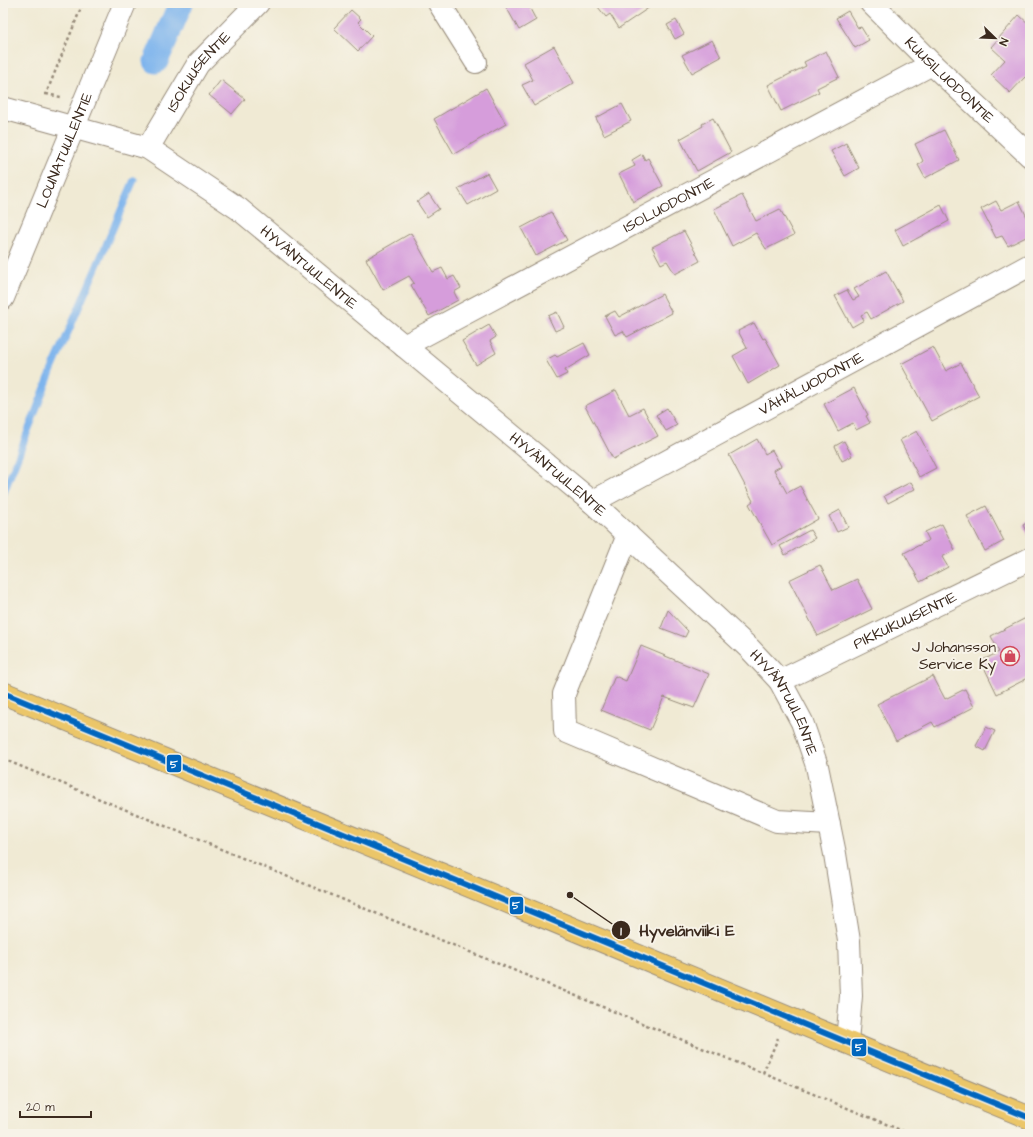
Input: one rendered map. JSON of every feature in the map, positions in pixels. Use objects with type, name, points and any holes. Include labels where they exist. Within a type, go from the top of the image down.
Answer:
[{"type":"main road","points":[[3,693],[1030,1118]]},
{"type":"street","name":"LOUNATUULENTIE","points":[[3,298],[125,3]]},
{"type":"street","name":"ISOKUUSENTIE","points":[[148,148],[198,64],[258,3]]},
{"type":"street","name":"KUUSILUODONTIE","points":[[871,3],[932,64],[1030,156]]},
{"type":"street","points":[[447,5],[476,62]]},
{"type":"street","name":"ISOLUODONTIE","points":[[404,346],[932,64]]},
{"type":"street","name":"HYVÄNTUULENTIE","points":[[3,108],[148,148],[239,209],[592,502],[750,650],[780,681],[802,722],[817,766],[835,854],[849,941],[851,996],[848,1042]]},
{"type":"street","name":"VÄHÄLUODONTIE","points":[[592,502],[1030,265]]},
{"type":"street","points":[[628,535],[564,694],[565,731],[777,821],[828,824]]},
{"type":"street","name":"PIKKUKUUSENTIE","points":[[780,681],[1030,559]]},
{"type":"path","points":[[39,92],[46,94],[83,3]]},
{"type":"path","points":[[3,759],[910,1134]]},
{"type":"path","points":[[763,1073],[786,1017]]},
{"type":"building","points":[[504,3],[527,3],[536,20],[519,30]]},
{"type":"building","points":[[602,3],[647,3],[650,7],[619,28],[610,14],[606,17],[598,7]]},
{"type":"building","points":[[351,10],[361,19],[358,22],[372,36],[358,51],[334,28]]},
{"type":"building","points":[[848,11],[858,28],[861,27],[869,40],[855,48],[836,18]]},
{"type":"building","points":[[1019,15],[1030,25],[1030,81],[1025,77],[1010,93],[991,75],[1005,60],[991,47]]},
{"type":"building","points":[[676,20],[684,34],[675,39],[667,25]]},
{"type":"building","points":[[712,40],[721,57],[692,73],[682,55]]},
{"type":"building","points":[[554,46],[574,83],[534,106],[522,85],[533,80],[524,63]]},
{"type":"building","points":[[826,51],[839,77],[817,88],[819,92],[781,111],[768,85],[806,66],[804,62]]},
{"type":"building","points":[[221,80],[245,99],[232,114],[209,95]]},
{"type":"building","points":[[486,88],[506,124],[454,154],[434,119]]},
{"type":"building","points":[[622,104],[631,121],[604,135],[596,118]]},
{"type":"building","points":[[713,118],[731,152],[697,171],[680,139],[703,126],[702,124]]},
{"type":"building","points":[[944,130],[959,160],[925,178],[918,165],[923,161],[915,144]]},
{"type":"building","points":[[846,143],[859,168],[845,176],[831,151]]},
{"type":"building","points":[[642,154],[645,160],[648,158],[663,186],[633,202],[619,174],[635,166],[632,160]]},
{"type":"building","points":[[487,173],[496,189],[468,205],[458,189]]},
{"type":"building","points":[[429,194],[439,209],[427,217],[417,202]]},
{"type":"building","points":[[742,195],[756,221],[780,209],[794,235],[766,249],[756,233],[732,246],[714,209]]},
{"type":"building","points":[[996,201],[1001,210],[1019,201],[1030,223],[1030,235],[1008,246],[1002,236],[996,238],[981,209]]},
{"type":"building","points":[[941,205],[949,221],[903,246],[895,230]]},
{"type":"building","points":[[551,212],[567,240],[536,256],[521,228]]},
{"type":"building","points":[[684,231],[700,261],[675,274],[667,261],[661,264],[652,247]]},
{"type":"building","points":[[411,233],[433,272],[442,268],[448,279],[454,276],[461,288],[454,292],[458,300],[429,316],[411,285],[414,283],[409,276],[383,290],[366,259]]},
{"type":"building","points":[[886,271],[903,301],[871,319],[867,312],[861,315],[864,320],[852,327],[835,296],[847,290],[853,300],[859,297],[854,289]]},
{"type":"building","points":[[662,294],[672,313],[627,337],[623,331],[615,335],[605,316],[615,311],[619,317]]},
{"type":"building","points":[[557,312],[564,327],[555,331],[548,316]]},
{"type":"building","points":[[754,323],[763,339],[765,338],[780,365],[748,384],[733,356],[747,348],[738,331]]},
{"type":"building","points":[[489,325],[496,337],[490,341],[496,353],[476,365],[462,341]]},
{"type":"building","points":[[584,343],[590,355],[565,370],[567,374],[557,379],[546,360],[555,355],[557,357]]},
{"type":"building","points":[[933,347],[946,371],[961,363],[979,396],[932,421],[901,364]]},
{"type":"building","points":[[854,388],[868,415],[866,416],[870,423],[856,430],[853,423],[838,431],[824,404]]},
{"type":"building","points":[[616,390],[629,415],[643,408],[658,436],[613,459],[585,406]]},
{"type":"building","points":[[667,408],[677,425],[666,431],[656,415]]},
{"type":"building","points":[[917,431],[936,468],[919,477],[900,440]]},
{"type":"building","points":[[757,439],[765,454],[772,450],[781,466],[774,470],[787,493],[800,486],[818,519],[772,545],[749,504],[753,501],[729,455]]},
{"type":"building","points":[[844,441],[852,456],[842,461],[835,446]]},
{"type":"building","points":[[911,482],[915,489],[888,503],[884,496]]},
{"type":"building","points":[[986,506],[1004,541],[985,551],[967,516]]},
{"type":"building","points":[[840,510],[848,527],[837,532],[829,516]]},
{"type":"building","points":[[1030,521],[1030,539],[1023,525]]},
{"type":"building","points":[[942,524],[955,550],[942,557],[948,567],[920,582],[904,553],[929,540],[925,532]]},
{"type":"building","points":[[810,530],[815,538],[785,555],[780,546]]},
{"type":"building","points":[[820,565],[833,590],[857,579],[872,609],[818,636],[789,580]]},
{"type":"building","points":[[668,610],[688,631],[685,637],[661,628]]},
{"type":"building","name":"J Johansson Service Ky","points":[[1026,618],[1030,625],[1030,677],[997,694],[981,661],[999,652],[991,636]]},
{"type":"building","points":[[641,646],[709,674],[694,708],[664,697],[650,730],[601,710],[615,676],[626,681]]},
{"type":"building","points":[[933,676],[945,699],[965,689],[974,707],[935,727],[932,722],[896,741],[877,704]]},
{"type":"building","points":[[986,727],[995,731],[985,751],[976,746]]},
{"type":"waterway","points":[[156,61],[181,3]]},
{"type":"waterway","points":[[3,495],[51,372],[134,180]]},
{"type":"transit line","name":"5","points":[[3,693],[1030,1118]]},
{"type":"place","name":"J Johansson Service Ky","points":[[1010,656]]},
{"type":"place","name":"Hyvelänviiki E","points":[[570,895]]}]
